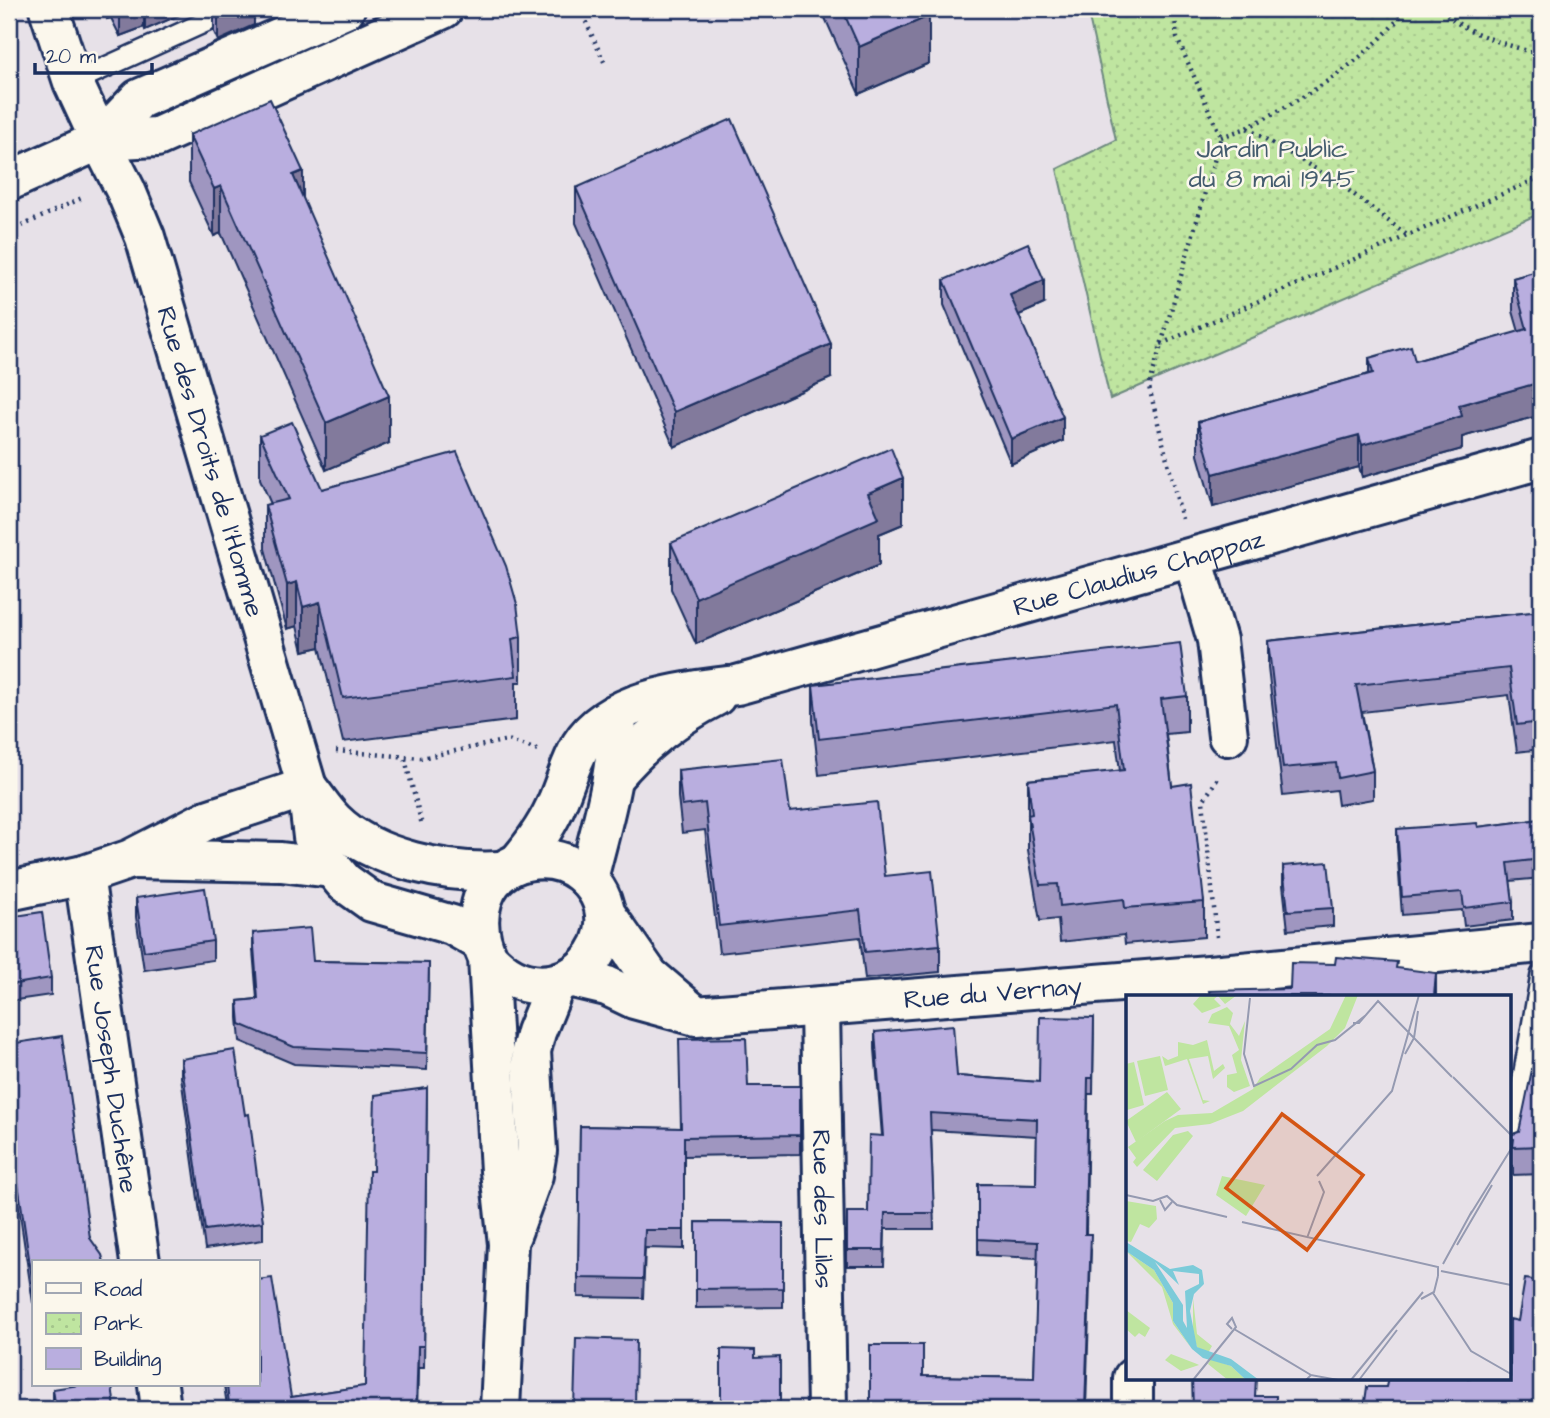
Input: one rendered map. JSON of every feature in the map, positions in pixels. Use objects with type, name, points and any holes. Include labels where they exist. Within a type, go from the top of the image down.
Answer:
[{"type":"street","name":"Rue des Droits de l'Homme","points":[[49,9],[73,82],[127,191],[145,237],[302,772],[313,837],[331,868],[344,882],[372,902],[452,925],[484,950]]},
{"type":"street","points":[[100,140],[139,99],[345,9]]},
{"type":"street","points":[[9,181],[100,140],[157,136],[443,9]]},
{"type":"street","name":"Rue Claudius Chappaz","points":[[510,867],[537,840],[588,736],[616,714],[669,694],[737,685],[1541,459]]},
{"type":"street","points":[[1193,558],[1217,640],[1227,736]]},
{"type":"street","name":"Rue Claudius Chappaz","points":[[614,776],[637,749],[674,718],[737,685]]},
{"type":"street","points":[[588,879],[614,776],[618,740],[616,714]]},
{"type":"street","name":"Rue des Droits de l'Homme","points":[[302,772],[335,822],[358,839],[385,852],[449,871],[510,867]]},
{"type":"street","points":[[9,891],[84,874],[131,859],[302,772]]},
{"type":"street","points":[[131,859],[281,862],[331,868]]},
{"type":"street","points":[[500,1409],[508,1244],[484,950],[477,922],[480,903],[488,886],[510,867],[536,859],[556,860],[573,867],[588,879],[599,894],[605,913],[649,976],[696,1016]]},
{"type":"street","name":"Rue Joseph Duchêne","points":[[84,874],[140,1260]]},
{"type":"street","points":[[484,950],[501,972],[517,982],[536,986],[564,981],[587,966],[598,950],[604,932],[605,913]]},
{"type":"street","name":"Rue du Vernay","points":[[564,981],[607,986],[634,999],[696,1016],[1137,988],[1221,974],[1541,943]]},
{"type":"street","points":[[508,1244],[533,1175],[537,1151],[531,1051],[536,1032],[564,981]]},
{"type":"street","name":"Rue des Lilas","points":[[820,1008],[827,1409]]},
{"type":"street","points":[[1133,1380],[1133,1409]]},
{"type":"street","points":[[158,1386],[161,1409]]},
{"type":"lane","points":[[73,82],[234,9]]},
{"type":"lane","points":[[1512,1141],[1541,975]]},
{"type":"path","points":[[580,9],[606,66]]},
{"type":"path","points":[[1188,9],[1174,9],[1177,38],[1221,137],[1160,345],[1149,394],[1193,558]]},
{"type":"path","points":[[1221,137],[1247,128],[1334,79],[1391,29],[1406,9]]},
{"type":"path","points":[[1443,9],[1447,16],[1481,34],[1541,55]]},
{"type":"path","points":[[1247,128],[1339,183],[1408,236]]},
{"type":"path","points":[[1160,345],[1541,177]]},
{"type":"path","points":[[1221,974],[1203,801],[1208,790],[1218,781],[1227,736]]},
{"type":"path","points":[[302,772],[340,751],[405,759],[508,740],[572,764]]},
{"type":"path","points":[[405,759],[433,866]]},
{"type":"green space","name":"Jardin Public du 8 mai 1945","points":[[1087,9],[1541,9],[1541,213],[1110,399],[1057,169],[1116,140]]},
{"type":"building","points":[[842,9],[926,9],[929,16],[859,47]]},
{"type":"building","points":[[270,99],[303,171],[293,175],[389,396],[326,423],[221,186],[214,189],[189,135]]},
{"type":"building","points":[[732,119],[831,344],[674,412],[576,188]]},
{"type":"building","points":[[1028,243],[1044,280],[1010,295],[1063,417],[1011,439],[944,280]]},
{"type":"building","points":[[1541,270],[1541,382],[1459,405],[1462,416],[1416,430],[1362,445],[1359,435],[1213,474],[1198,422],[1373,373],[1369,358],[1411,346],[1415,361],[1527,329],[1513,278]]},
{"type":"building","points":[[292,422],[322,489],[457,452],[506,566],[517,604],[521,637],[512,639],[516,676],[343,698],[320,602],[303,607],[297,582],[287,585],[265,505],[289,499],[260,435]]},
{"type":"building","points":[[891,448],[903,478],[868,493],[879,518],[696,598],[671,543]]},
{"type":"building","points":[[1541,611],[1541,722],[1517,725],[1509,668],[1356,685],[1373,771],[1338,778],[1336,763],[1283,768],[1268,641]]},
{"type":"building","points":[[1180,643],[1187,696],[1161,699],[1172,786],[1191,783],[1204,902],[1125,908],[1124,899],[1060,906],[1058,884],[1040,885],[1028,815],[1032,814],[1028,780],[1124,770],[1116,704],[819,739],[813,685]]},
{"type":"building","points":[[783,759],[790,811],[877,802],[885,876],[932,871],[940,945],[865,952],[860,910],[719,926],[705,803],[682,806],[678,770]]},
{"type":"building","points":[[1541,819],[1541,859],[1508,863],[1513,902],[1464,908],[1462,892],[1402,897],[1397,829],[1477,823],[1478,827]]},
{"type":"building","points":[[1328,862],[1333,908],[1288,911],[1283,866]]},
{"type":"building","points":[[205,888],[213,941],[144,951],[136,898]]},
{"type":"building","points":[[42,912],[51,978],[9,985],[9,917]]},
{"type":"building","points":[[310,928],[313,961],[429,963],[427,1053],[294,1047],[240,1024],[238,1001],[258,999],[253,933]]},
{"type":"building","points":[[1336,957],[1397,962],[1396,968],[1436,973],[1434,995],[1210,995],[1209,991],[1290,989],[1291,963],[1335,964]]},
{"type":"building","points":[[1040,1017],[1094,1018],[1093,1078],[1088,1078],[1085,1234],[1091,1234],[1085,1409],[870,1406],[870,1345],[923,1345],[923,1376],[1034,1378],[1038,1242],[978,1239],[978,1184],[1036,1185],[1037,1119],[930,1113],[934,1213],[885,1213],[884,1250],[847,1250],[847,1212],[868,1212],[869,1135],[883,1136],[875,1032],[953,1025],[957,1076],[1039,1082]]},
{"type":"building","points":[[62,1036],[90,1238],[103,1260],[32,1260],[32,1278],[9,1122],[9,1044]]},
{"type":"building","points":[[746,1038],[748,1086],[800,1086],[800,1135],[684,1137],[684,1230],[645,1230],[643,1279],[578,1278],[580,1126],[681,1128],[679,1039]]},
{"type":"building","points":[[235,1050],[245,1115],[249,1114],[263,1222],[205,1230],[181,1059]]},
{"type":"building","points":[[1534,1060],[1541,1062],[1541,1146],[1513,1147],[1512,1134],[1519,1132]]},
{"type":"building","points":[[427,1088],[424,1346],[418,1346],[416,1409],[212,1409],[229,1405],[227,1386],[259,1386],[259,1280],[272,1278],[291,1397],[365,1386],[369,1171],[373,1171],[375,1095]]},
{"type":"building","points":[[696,1222],[783,1223],[783,1288],[696,1289]]},
{"type":"building","points":[[1525,1279],[1541,1281],[1541,1409],[1364,1409],[1367,1387],[1386,1387],[1388,1380],[1512,1380],[1512,1320],[1518,1321]]},
{"type":"building","points":[[576,1338],[636,1340],[635,1409],[574,1409]]},
{"type":"building","points":[[721,1349],[755,1350],[755,1358],[780,1357],[780,1409],[721,1409]]},
{"type":"building","points":[[1192,1380],[1256,1380],[1255,1396],[1276,1396],[1276,1409],[1193,1409]]},
{"type":"building","points":[[112,1386],[115,1409],[56,1409],[53,1389]]}]
